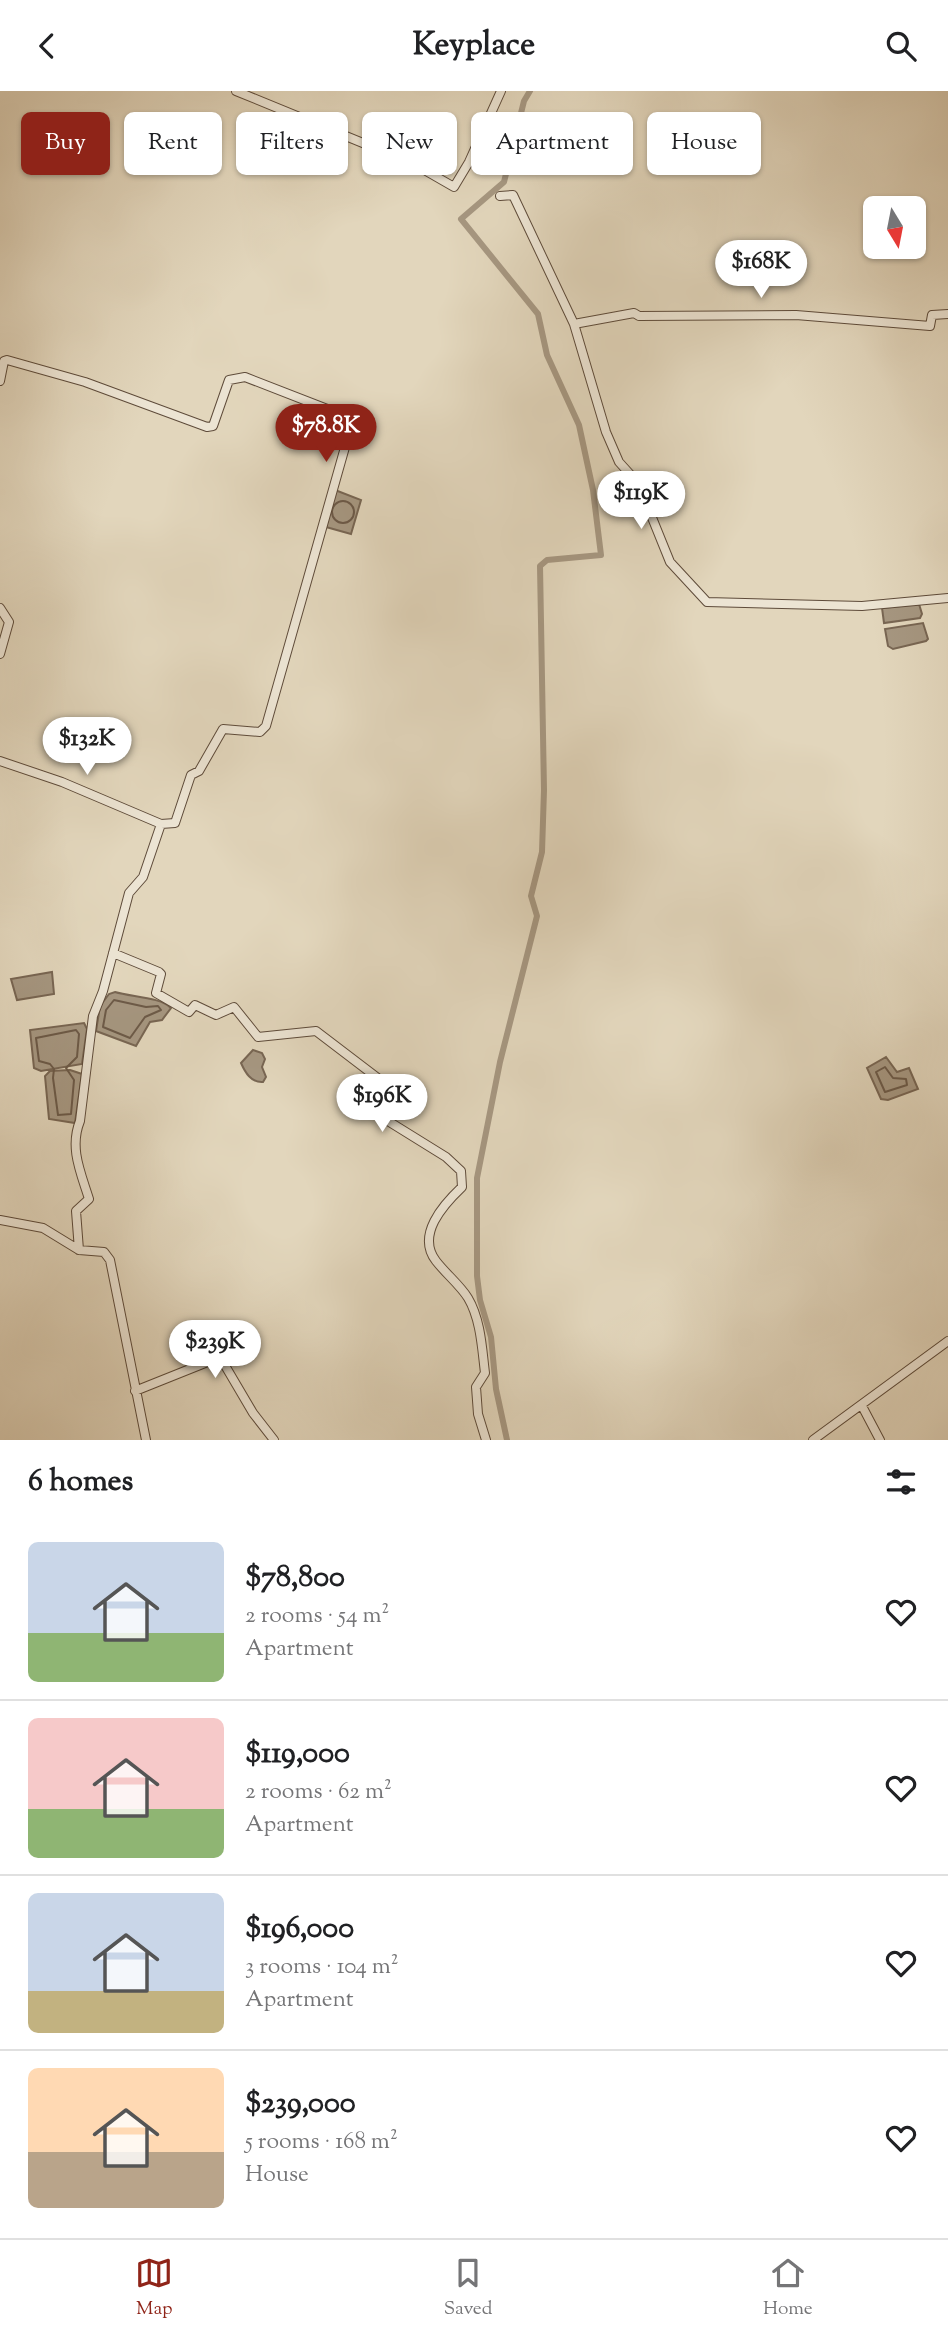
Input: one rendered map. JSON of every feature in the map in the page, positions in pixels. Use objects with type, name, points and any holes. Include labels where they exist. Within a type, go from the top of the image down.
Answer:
[{"type":"street","points":[[236,91],[414,164],[454,187],[459,183],[501,91]]},
{"type":"street","points":[[500,196],[513,195],[574,324],[606,432],[619,462],[638,484],[670,562],[707,602],[862,606],[948,598]]},
{"type":"street","points":[[574,324],[634,313],[639,316],[796,314],[930,326],[932,314],[948,314]]},
{"type":"street","points":[[0,381],[4,361],[8,360],[85,382],[207,427],[213,426],[229,380],[245,377],[353,419],[266,726],[260,732],[223,729],[199,771],[191,775],[175,823],[161,824],[62,782],[0,761]]},
{"type":"street","points":[[0,608],[9,622],[0,654]]},
{"type":"street","points":[[79,1249],[76,1211],[89,1199],[77,1159],[75,1138],[80,1121],[93,1016],[129,893],[143,877],[161,824]]},
{"type":"street","points":[[113,954],[162,974],[156,993],[189,1012],[195,1005],[216,1016],[234,1007],[258,1037],[316,1031],[396,1092],[398,1096],[386,1116],[388,1121],[446,1157],[461,1171],[462,1187],[434,1221],[428,1240],[434,1259],[467,1297],[474,1310],[485,1373],[476,1387],[478,1414],[486,1440]]},
{"type":"street","points":[[0,1220],[43,1228],[79,1249],[104,1252],[110,1260],[146,1440]]},
{"type":"street","points":[[813,1440],[948,1341]]},
{"type":"street","points":[[135,1391],[220,1357],[253,1413],[274,1440]]},
{"type":"street","points":[[862,1406],[880,1440]]},
{"type":"water","points":[[335,490],[361,500],[351,534],[326,527]]},
{"type":"water","points":[[919,604],[922,614],[920,618],[884,623],[882,608]]},
{"type":"water","points":[[923,623],[928,639],[926,641],[893,649],[888,646],[885,629]]},
{"type":"water","points":[[52,972],[54,994],[17,1000],[11,979]]},
{"type":"water","points":[[115,992],[153,999],[171,1008],[162,1020],[150,1022],[136,1046],[96,1031],[100,1006],[109,994]]},
{"type":"water","points":[[84,1023],[87,1029],[82,1064],[41,1071],[34,1068],[30,1030]]},
{"type":"water","points":[[253,1050],[262,1053],[265,1059],[262,1067],[266,1077],[263,1082],[252,1079],[241,1063]]},
{"type":"water","points":[[886,1057],[897,1072],[909,1068],[918,1089],[888,1100],[881,1099],[867,1068]]},
{"type":"water","points":[[70,1070],[82,1074],[75,1123],[49,1119],[45,1076],[50,1071]]},
{"type":"waterway","points":[[507,1440],[496,1389],[491,1337],[480,1300],[477,1276],[477,1178],[500,1062],[537,916],[531,896],[542,852],[544,790],[540,566],[547,560],[601,555],[593,490],[579,425],[547,355],[538,314],[461,219],[504,182],[524,101],[530,91]]}]
